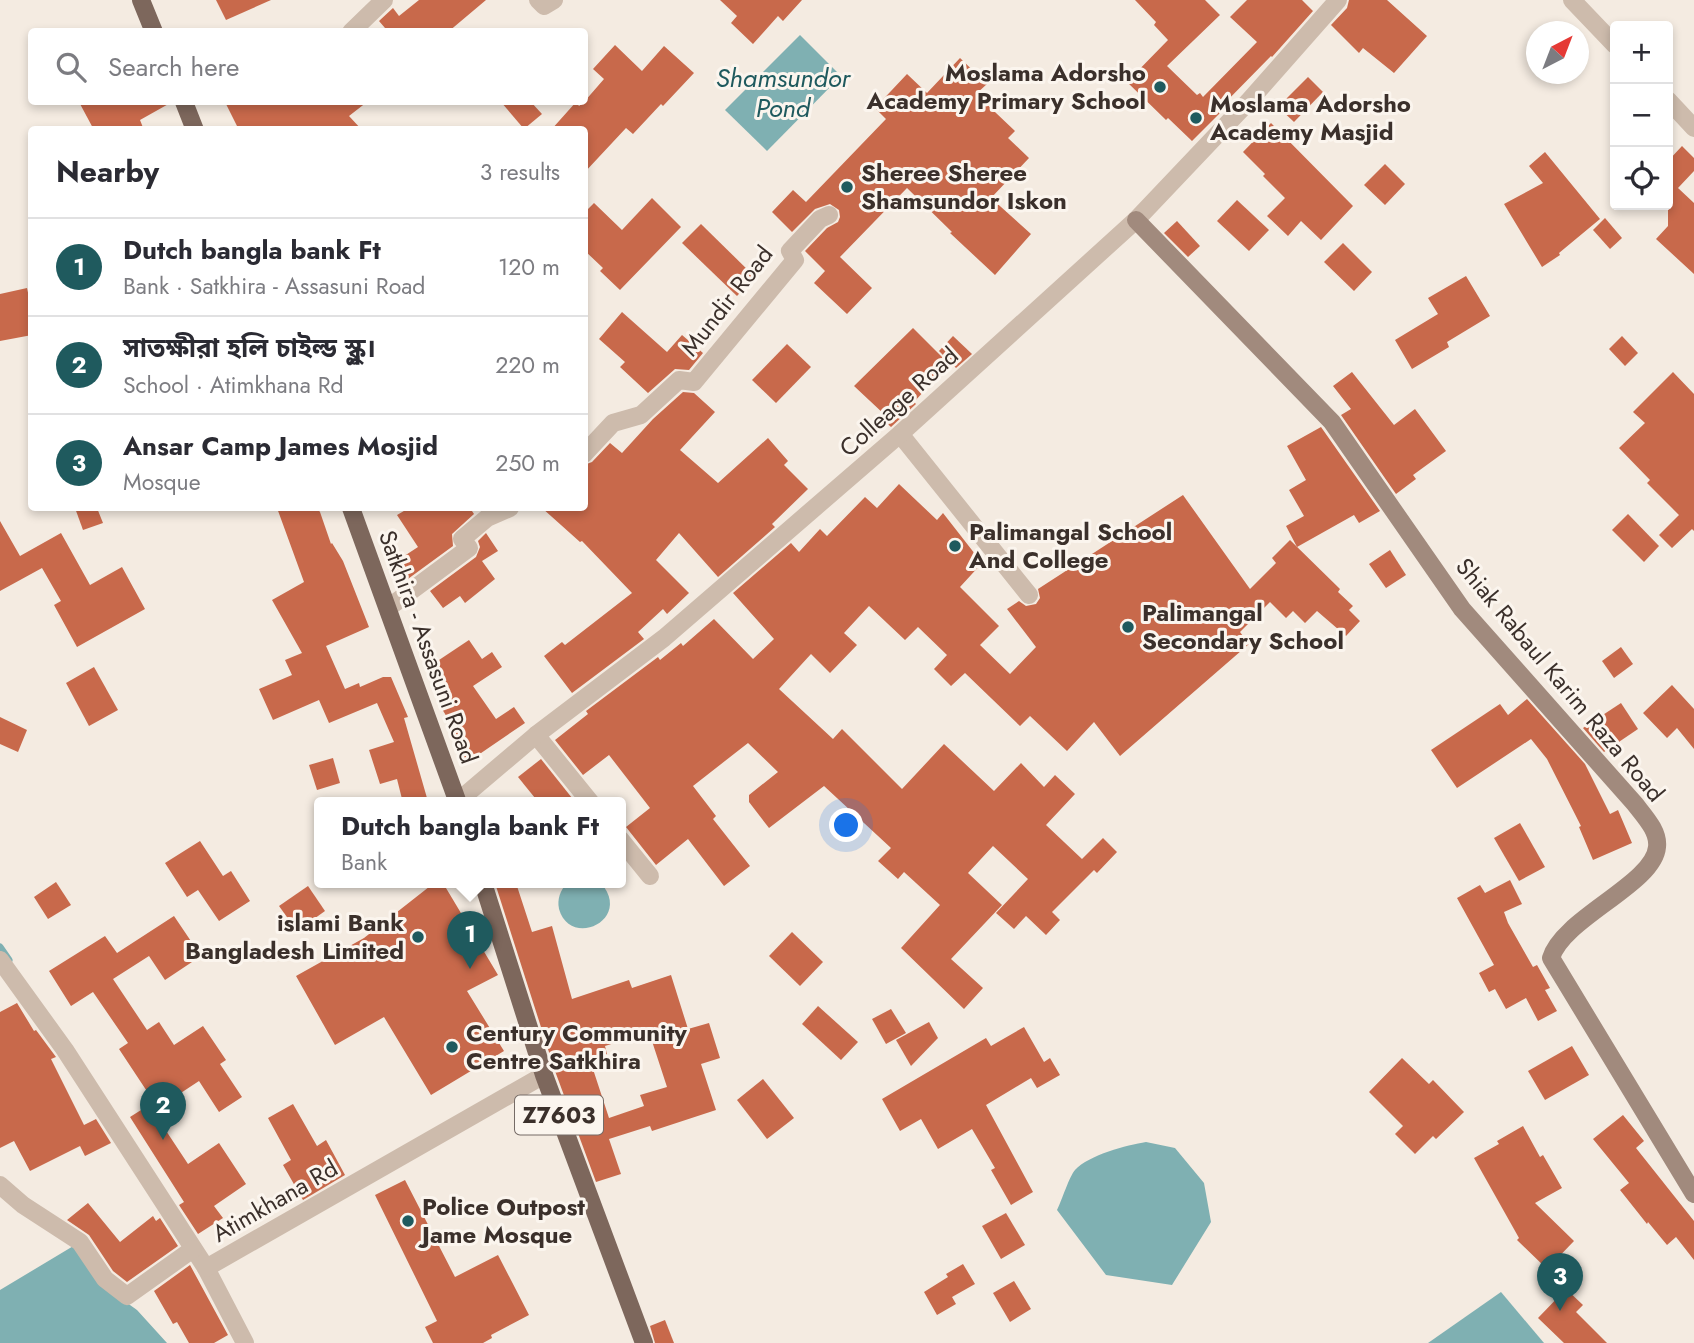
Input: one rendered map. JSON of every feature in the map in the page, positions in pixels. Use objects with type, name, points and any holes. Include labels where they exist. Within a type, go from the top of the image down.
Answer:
[{"type":"main road","points":[[141,0],[152,28]]},
{"type":"main road","points":[[185,105],[193,126]]},
{"type":"main road","name":"Shiak Rabaul Karim Raza Road","points":[[1136,220],[1332,422],[1462,609],[1636,804],[1655,833],[1658,848],[1646,870],[1567,933],[1553,948],[1551,958],[1630,1093],[1694,1194]]},
{"type":"main road","name":"Satkhira - Assasuni Road","points":[[352,511],[455,797]]},
{"type":"main road","name":"Z7603","points":[[485,888],[544,1075],[644,1343]]},
{"type":"street","points":[[355,28],[384,0]]},
{"type":"street","points":[[538,0],[544,6],[554,0]]},
{"type":"street","name":"Colleage Road","points":[[463,797],[536,735],[664,638],[900,434],[1136,220],[1248,102],[1338,0]]},
{"type":"street","points":[[1572,0],[1610,40]]},
{"type":"street","points":[[1673,105],[1694,128]]},
{"type":"street","name":"Mundir Road","points":[[588,450],[613,423],[641,415],[679,380],[694,382],[795,260],[790,251],[820,219],[829,215]]},
{"type":"street","points":[[900,434],[1028,595]]},
{"type":"street","points":[[388,608],[469,548],[462,539],[487,519],[504,511]]},
{"type":"street","points":[[536,735],[586,797]]},
{"type":"street","points":[[626,845],[650,876]]},
{"type":"street","name":"Atimkhana Rd","points":[[0,960],[65,1050],[206,1268],[544,1075]]},
{"type":"street","points":[[0,1185],[23,1205],[80,1242],[105,1279],[127,1296],[193,1249]]},
{"type":"street","points":[[206,1268],[245,1343]]},
{"type":"water","name":"Shamsundor Pond","points":[[800,35],[841,76],[767,151],[725,110]]},
{"type":"water","points":[[564,888],[604,888],[609,896],[609,908],[605,918],[586,928],[575,927],[565,921],[559,909]]},
{"type":"water","points":[[1146,1142],[1175,1148],[1204,1183],[1211,1222],[1172,1285],[1106,1275],[1057,1210],[1073,1173],[1081,1165],[1109,1152]]},
{"type":"water","points":[[80,1242],[109,1290],[137,1310],[167,1343],[0,1343],[0,1290]]},
{"type":"water","points":[[1501,1292],[1544,1343],[1428,1343]]},
{"type":"building","points":[[216,0],[271,0],[226,20]]},
{"type":"building","points":[[419,0],[486,0],[453,28],[385,28],[379,21],[393,8],[399,16]]},
{"type":"building","points":[[720,0],[802,0],[783,21],[778,16],[753,44],[731,23],[737,16]]},
{"type":"building","points":[[1135,0],[1205,0],[1220,15],[1167,66],[1197,95],[1200,93],[1203,97],[1257,42],[1230,17],[1247,0],[1302,0],[1313,11],[1272,57],[1217,111],[1220,113],[1192,141],[1127,82],[1168,40],[1154,25],[1156,22]]},
{"type":"building","points":[[1349,0],[1387,0],[1427,36],[1394,73],[1363,48],[1359,53],[1331,25],[1347,8]]},
{"type":"building","points":[[615,45],[642,71],[664,46],[694,73],[633,134],[626,128],[588,169],[588,126],[555,126],[573,105],[588,105],[588,97],[604,79],[593,69]]},
{"type":"building","points":[[960,58],[987,84],[976,94],[1015,131],[1008,138],[1029,158],[991,198],[1031,234],[995,275],[907,188],[840,257],[872,288],[847,314],[814,283],[825,271],[805,251],[827,228],[838,222],[839,210],[830,204],[815,209],[792,232],[772,212],[793,190],[806,202],[886,119],[875,108],[907,74],[927,93]]},
{"type":"building","points":[[1308,77],[1323,92],[1294,122],[1278,107]]},
{"type":"building","points":[[81,105],[167,105],[140,120],[142,126],[92,126]]},
{"type":"building","points":[[226,105],[363,105],[349,116],[358,126],[237,126]]},
{"type":"building","points":[[504,105],[534,105],[542,114],[528,126],[521,126]]},
{"type":"building","points":[[1271,123],[1353,206],[1321,240],[1301,221],[1288,236],[1267,216],[1285,198],[1243,152]]},
{"type":"building","points":[[1682,146],[1694,158],[1694,171],[1678,188],[1694,203],[1694,274],[1656,239],[1668,226],[1668,210],[1673,210],[1673,156]]},
{"type":"building","points":[[1545,152],[1600,219],[1559,253],[1560,255],[1542,267],[1504,204],[1543,183],[1529,166]]},
{"type":"building","points":[[1385,164],[1405,184],[1385,205],[1364,185]]},
{"type":"building","points":[[652,198],[681,227],[620,290],[600,271],[603,268],[588,254],[588,209],[594,203],[622,230]]},
{"type":"building","points":[[1237,200],[1269,230],[1249,251],[1217,221]]},
{"type":"building","points":[[1605,218],[1622,238],[1610,249],[1593,230]]},
{"type":"building","points":[[1177,221],[1200,246],[1188,257],[1164,233]]},
{"type":"building","points":[[701,224],[755,277],[737,296],[682,243]]},
{"type":"building","points":[[1343,243],[1372,272],[1354,291],[1324,262]]},
{"type":"building","points":[[1466,276],[1490,316],[1447,342],[1449,347],[1412,369],[1395,340],[1438,314],[1428,298]]},
{"type":"building","points":[[27,288],[28,336],[0,341],[0,294]]},
{"type":"building","points":[[622,312],[667,352],[682,335],[703,353],[689,370],[675,369],[648,393],[620,367],[625,362],[599,339]]},
{"type":"building","points":[[913,328],[949,364],[914,402],[916,404],[891,427],[882,419],[885,415],[854,386]]},
{"type":"building","points":[[953,336],[972,354],[956,368],[939,351]]},
{"type":"building","points":[[1622,336],[1638,353],[1625,366],[1609,349]]},
{"type":"building","points":[[787,344],[811,367],[776,403],[752,380]]},
{"type":"building","points":[[1352,372],[1394,425],[1415,409],[1446,451],[1413,475],[1416,479],[1396,494],[1341,415],[1351,409],[1333,386]]},
{"type":"building","points":[[1673,372],[1694,394],[1694,531],[1692,529],[1672,548],[1659,535],[1679,515],[1647,483],[1650,480],[1619,448],[1645,423],[1633,412]]},
{"type":"building","points":[[683,392],[694,393],[715,412],[680,450],[718,483],[768,438],[788,461],[784,465],[808,489],[772,524],[775,527],[718,577],[679,533],[656,560],[689,593],[667,614],[663,609],[638,632],[644,639],[572,693],[544,656],[562,642],[565,645],[632,593],[582,541],[545,511],[588,511],[588,464],[610,443],[622,453],[653,419]]},
{"type":"building","points":[[1321,427],[1380,511],[1359,523],[1354,515],[1297,547],[1286,526],[1304,516],[1289,490],[1306,480],[1287,446]]},
{"type":"building","points":[[899,484],[937,520],[943,513],[982,563],[960,587],[999,626],[980,645],[1010,674],[1036,647],[1007,609],[1019,601],[1026,606],[1036,604],[1040,598],[1038,589],[1183,495],[1250,589],[1276,563],[1272,558],[1290,540],[1340,589],[1338,592],[1353,606],[1349,610],[1360,621],[1346,636],[1317,611],[1305,623],[1293,611],[1286,618],[1270,602],[1240,632],[1249,644],[1120,756],[1094,722],[1067,751],[1030,716],[1020,726],[965,673],[951,686],[934,669],[947,655],[918,627],[905,640],[869,606],[844,633],[857,645],[830,673],[811,654],[779,689],[833,739],[842,729],[902,789],[944,744],[994,791],[1021,763],[1044,787],[1055,775],[1075,794],[1046,825],[1082,859],[1103,838],[1117,852],[1097,873],[1094,870],[1052,912],[1060,920],[1046,935],[1026,916],[1014,929],[996,913],[1028,879],[993,846],[968,873],[1002,905],[951,959],[983,988],[964,1009],[901,948],[940,905],[904,872],[898,879],[878,861],[891,848],[824,786],[769,828],[749,802],[749,795],[778,772],[748,743],[693,786],[716,816],[713,819],[750,866],[724,886],[688,839],[656,865],[626,827],[650,808],[609,755],[583,775],[555,740],[588,714],[586,711],[658,657],[660,660],[681,643],[683,646],[714,619],[753,659],[774,639],[733,593],[791,543],[799,552],[820,529],[827,536],[865,497],[877,508]]},
{"type":"building","points":[[76,511],[98,511],[103,523],[83,530]]},
{"type":"building","points":[[278,511],[320,512],[331,544],[343,561],[369,627],[326,646],[345,689],[359,683],[360,687],[383,677],[391,677],[408,717],[404,718],[427,797],[402,797],[397,779],[380,784],[369,750],[394,742],[377,703],[329,723],[319,700],[273,720],[259,689],[292,675],[285,660],[302,653],[272,600],[304,582]]},
{"type":"building","points":[[404,511],[472,511],[474,514],[452,534],[453,546],[401,584],[389,566],[418,547],[397,515]]},
{"type":"building","points":[[1628,514],[1659,546],[1644,562],[1612,530]]},
{"type":"building","points":[[0,521],[20,556],[61,533],[90,585],[122,567],[145,609],[77,647],[54,605],[61,601],[42,568],[0,591]]},
{"type":"building","points":[[486,533],[498,551],[482,561],[495,579],[465,603],[460,596],[443,608],[430,591],[476,557],[480,547],[478,541]]},
{"type":"building","points":[[1390,550],[1406,575],[1386,588],[1369,564]]},
{"type":"building","points":[[469,640],[482,659],[492,652],[502,667],[473,686],[496,719],[514,707],[525,723],[465,764],[454,747],[458,744],[449,730],[453,727],[442,709],[446,706],[436,690],[439,687],[427,668]]},
{"type":"building","points":[[1621,647],[1633,664],[1614,678],[1602,661]]},
{"type":"building","points":[[94,667],[118,710],[89,726],[66,683]]},
{"type":"building","points":[[1672,685],[1694,709],[1694,749],[1677,728],[1667,738],[1643,713]]},
{"type":"building","points":[[1527,699],[1585,764],[1610,814],[1618,810],[1632,843],[1593,860],[1579,827],[1581,826],[1547,759],[1531,739],[1457,788],[1431,750],[1500,704],[1508,715]]},
{"type":"building","points":[[1621,703],[1638,729],[1604,752],[1583,728]]},
{"type":"building","points":[[0,717],[27,730],[18,752],[0,744]]},
{"type":"building","points":[[333,758],[340,783],[317,790],[309,765]]},
{"type":"building","points":[[541,759],[571,797],[534,797],[518,777]]},
{"type":"building","points":[[1520,823],[1545,867],[1519,881],[1494,838]]},
{"type":"building","points":[[200,841],[223,876],[231,871],[250,901],[219,921],[198,890],[187,897],[165,863]]},
{"type":"building","points":[[1510,880],[1522,904],[1504,912],[1533,967],[1537,965],[1550,988],[1545,990],[1557,1011],[1538,1021],[1526,998],[1506,1009],[1495,989],[1489,992],[1479,973],[1494,965],[1457,898],[1480,885],[1485,893]]},
{"type":"building","points":[[56,882],[71,905],[48,919],[34,897]]},
{"type":"building","points":[[308,886],[325,911],[297,931],[279,906]]},
{"type":"building","points":[[428,888],[446,888],[498,975],[467,991],[504,1051],[431,1095],[384,1017],[335,1045],[296,976],[364,938]]},
{"type":"building","points":[[497,888],[518,888],[532,932],[552,926],[572,999],[629,980],[632,988],[671,975],[688,1029],[709,1023],[720,1058],[701,1064],[716,1110],[652,1131],[650,1126],[609,1139],[621,1174],[596,1182],[555,1071]],"holes":[[[649,1032],[667,1087],[640,1095],[644,1106],[609,1118],[590,1060],[607,1054],[605,1046]]]},
{"type":"building","points":[[174,916],[201,956],[165,980],[149,956],[113,979],[147,1030],[159,1022],[174,1045],[203,1026],[226,1060],[220,1064],[242,1097],[219,1112],[199,1081],[158,1108],[119,1049],[128,1043],[93,992],[71,1006],[49,971],[105,936],[117,953]]},
{"type":"building","points":[[792,932],[823,962],[800,986],[769,956]]},
{"type":"building","points":[[17,1003],[34,1031],[36,1030],[56,1057],[51,1059],[84,1125],[96,1119],[111,1143],[85,1156],[80,1146],[30,1171],[14,1141],[0,1148],[0,1012]]},
{"type":"building","points":[[818,1006],[858,1042],[841,1060],[802,1024]]},
{"type":"building","points":[[891,1009],[906,1033],[886,1044],[872,1019]]},
{"type":"building","points":[[929,1022],[938,1038],[911,1066],[896,1040]]},
{"type":"building","points":[[1024,1027],[1044,1062],[1050,1058],[1060,1075],[1037,1088],[1031,1078],[986,1105],[1033,1192],[1011,1205],[991,1170],[995,1168],[972,1129],[938,1149],[921,1119],[900,1131],[882,1099],[986,1038],[991,1046]]},
{"type":"building","points":[[1572,1046],[1589,1075],[1545,1100],[1528,1071]]},
{"type":"building","points":[[1402,1058],[1429,1084],[1433,1080],[1464,1112],[1436,1139],[1433,1136],[1415,1154],[1395,1134],[1403,1126],[1369,1092]]},
{"type":"building","points":[[763,1079],[794,1118],[767,1139],[737,1100]]},
{"type":"building","points":[[293,1104],[317,1146],[326,1140],[345,1175],[303,1200],[283,1165],[291,1160],[268,1118]]},
{"type":"building","points":[[149,1105],[188,1164],[219,1143],[246,1184],[214,1206],[223,1218],[198,1234],[179,1205],[184,1202],[130,1117]]},
{"type":"building","points":[[1623,1115],[1644,1141],[1636,1148],[1694,1221],[1694,1260],[1676,1237],[1667,1245],[1648,1222],[1647,1224],[1620,1190],[1629,1183],[1593,1139]]},
{"type":"building","points":[[1523,1126],[1540,1157],[1543,1155],[1562,1188],[1535,1203],[1574,1241],[1547,1269],[1517,1240],[1519,1238],[1474,1158]]},
{"type":"building","points":[[405,1180],[455,1277],[498,1255],[529,1315],[491,1335],[492,1338],[483,1343],[433,1343],[425,1327],[437,1321],[375,1195]]},
{"type":"building","points":[[88,1203],[120,1242],[153,1216],[156,1221],[160,1218],[178,1246],[127,1282],[113,1271],[89,1235],[67,1220]]},
{"type":"building","points":[[1006,1213],[1025,1245],[1001,1259],[982,1226]]},
{"type":"building","points":[[963,1264],[975,1284],[952,1297],[956,1304],[937,1315],[924,1292]]},
{"type":"building","points":[[190,1265],[228,1335],[214,1343],[189,1343],[177,1322],[173,1324],[154,1291]]},
{"type":"building","points":[[1014,1281],[1031,1309],[1010,1322],[993,1293]]},
{"type":"building","points":[[1566,1289],[1583,1305],[1576,1312],[1607,1343],[1564,1343],[1538,1318]]},
{"type":"building","points":[[665,1320],[674,1343],[655,1343],[650,1326]]},
{"type":"waterway","points":[[0,947],[9,960]]},
{"type":"place","name":"Moslama Adorsho Academy Primary School","points":[[1160,87]]},
{"type":"place","name":"Moslama Adorsho Academy Masjid","points":[[1196,118]]},
{"type":"place","name":"Sheree Sheree Shamsundor Iskon","points":[[847,187]]},
{"type":"place","name":"Palimangal School And College","points":[[955,546]]},
{"type":"place","name":"Palimangal Secondary School","points":[[1128,627]]},
{"type":"place","name":"islami Bank Bangladesh Limited","points":[[418,937]]},
{"type":"place","name":"Dutch bangla bank Ft","points":[[470,969]]},
{"type":"place","name":"Century Community Centre Satkhira","points":[[452,1047]]},
{"type":"place","name":"সাতক্ষীরা হলি চাইল্ড স্কুল।","points":[[163,1140]]},
{"type":"place","name":"Police Outpost Jame Mosque","points":[[408,1221]]},
{"type":"place","name":"Ansar Camp James Mosjid","points":[[1560,1311]]}]
